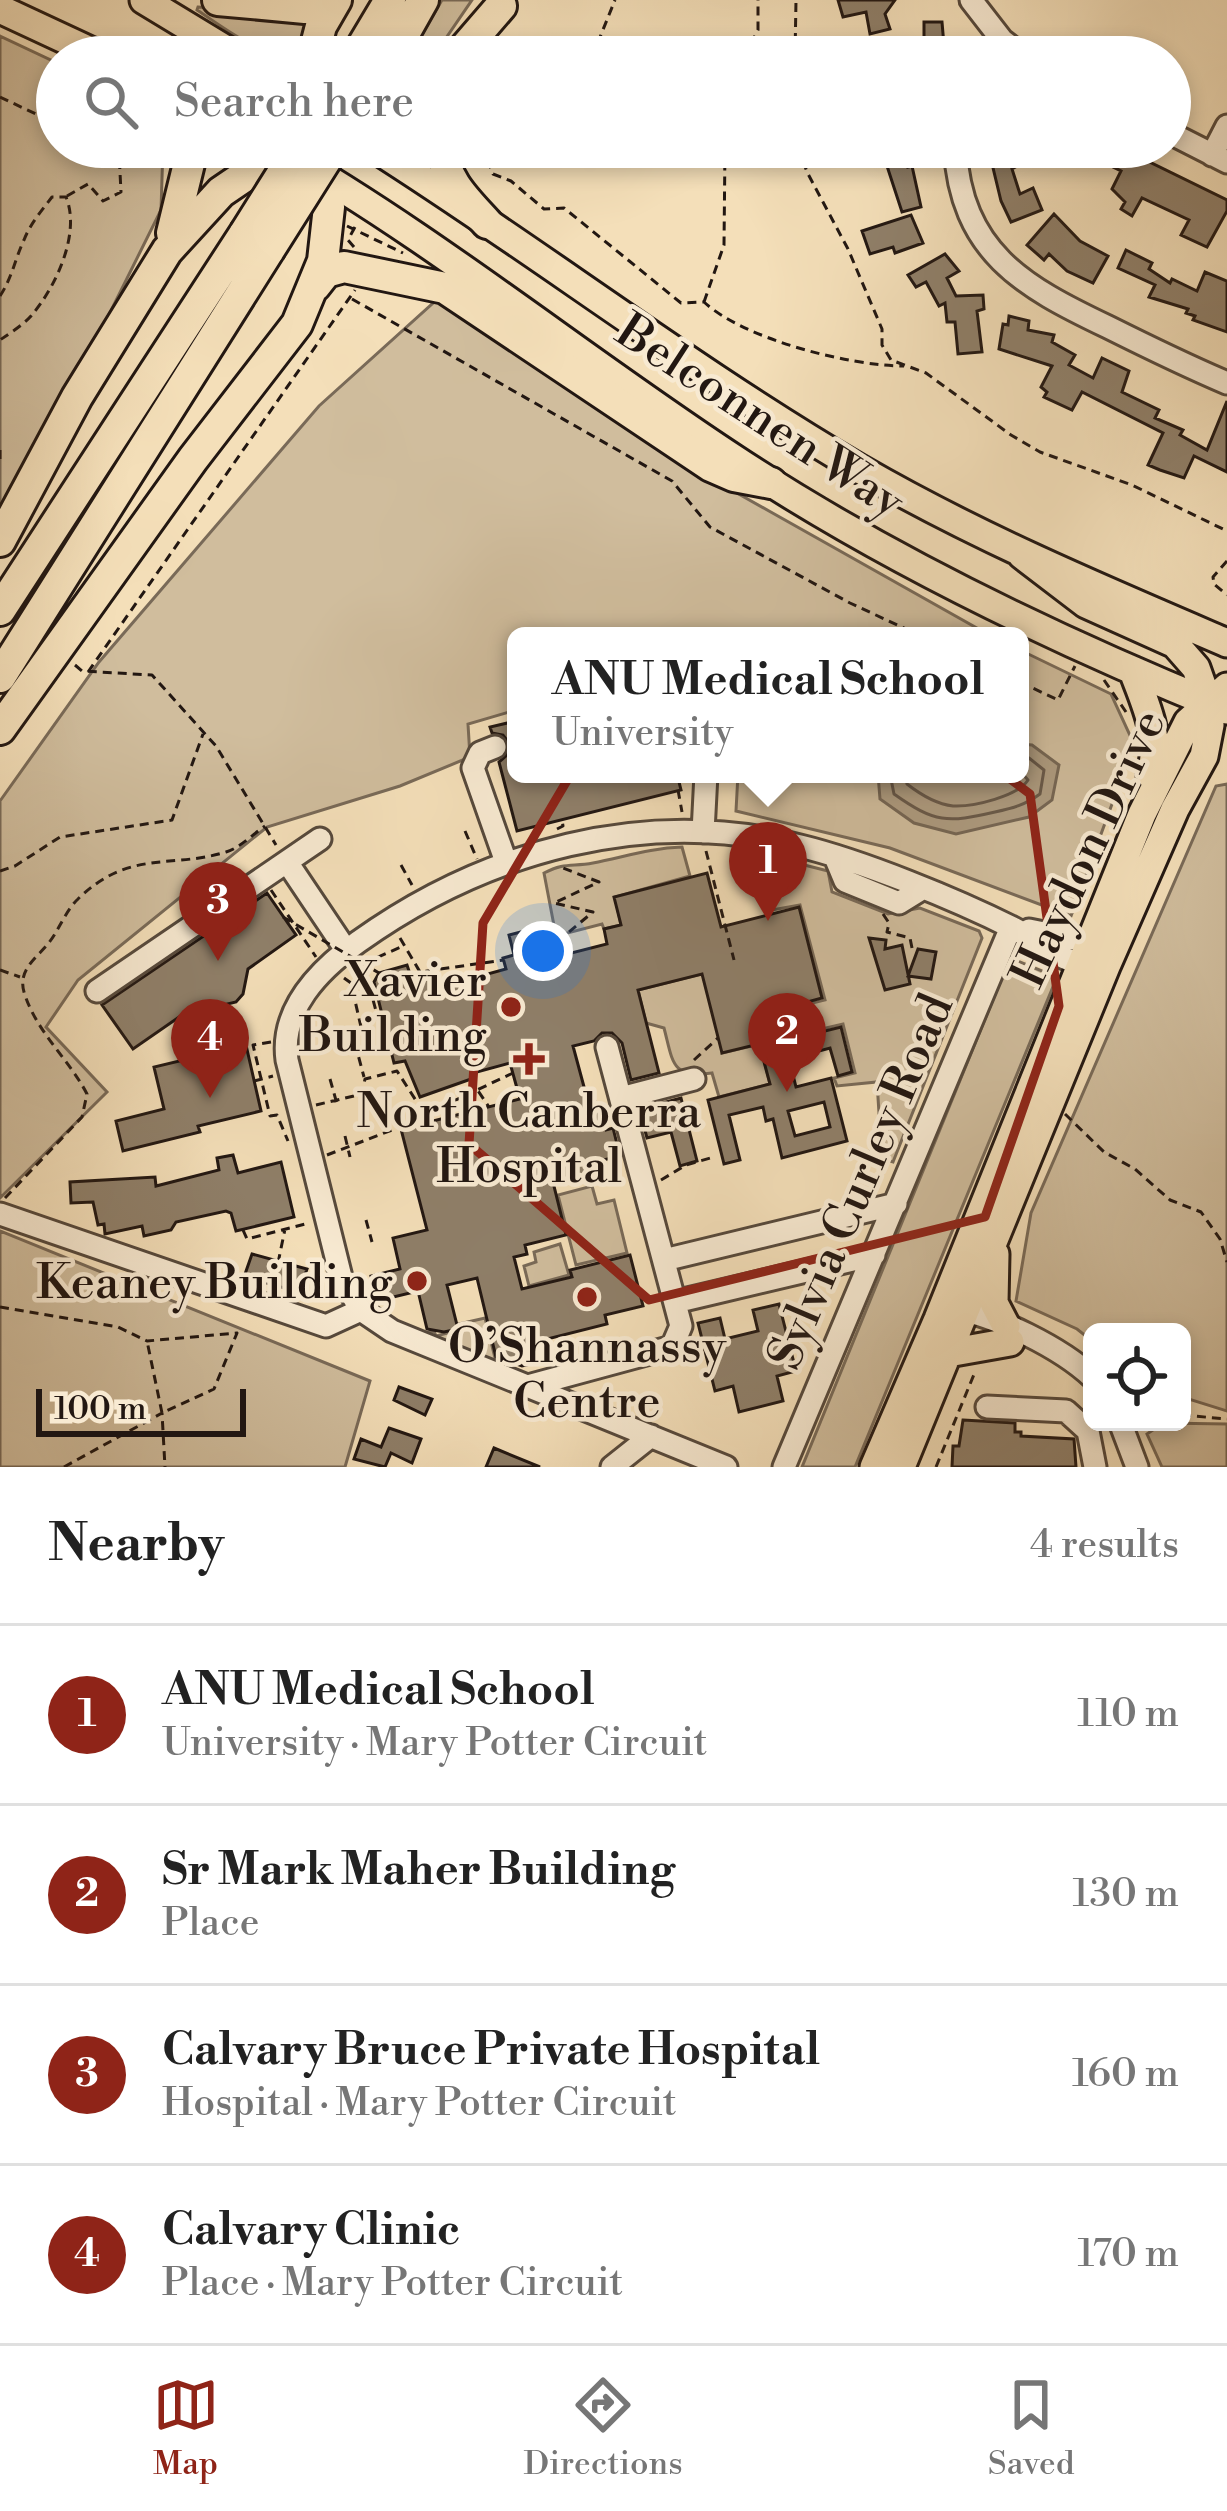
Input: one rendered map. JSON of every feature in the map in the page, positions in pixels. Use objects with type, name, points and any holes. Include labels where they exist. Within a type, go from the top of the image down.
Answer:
[{"type":"highway","points":[[218,0],[304,8],[334,2]]},
{"type":"highway","points":[[372,36],[390,0]]},
{"type":"highway","points":[[383,36],[424,0]]},
{"type":"highway","points":[[332,36],[334,2]]},
{"type":"highway","points":[[317,36],[334,2]]},
{"type":"highway","points":[[475,36],[503,3]]},
{"type":"highway","points":[[488,36],[503,3]]},
{"type":"highway","points":[[167,250],[188,168]]},
{"type":"highway","points":[[0,541],[77,397],[167,250],[207,204],[247,175],[267,168]]},
{"type":"highway","points":[[0,677],[300,168]]},
{"type":"highway","points":[[0,729],[194,459],[292,333],[315,286],[328,222],[313,168]]},
{"type":"highway","points":[[445,168],[487,224]]},
{"type":"highway","points":[[207,204],[250,198],[283,212],[304,238],[315,286]]},
{"type":"highway","points":[[0,610],[257,242]]},
{"type":"highway","points":[[315,286],[334,268],[356,284],[445,289],[711,466],[734,476],[771,482]]},
{"type":"main road","points":[[144,0],[203,36]]},
{"type":"main road","points":[[0,9],[58,36]]},
{"type":"main road","name":"Belconnen Way","points":[[330,168],[771,482],[887,550],[1083,648],[1133,671],[1220,700]]},
{"type":"main road","name":"Belconnen Way","points":[[405,168],[732,390],[859,468],[1022,555],[1227,643]]},
{"type":"main road","points":[[1022,555],[1085,604],[1175,644],[1220,700]]},
{"type":"main road","points":[[1133,671],[1153,724],[1157,752],[1142,814]]},
{"type":"main road","name":"Haydon Drive","points":[[901,1467],[948,1353],[956,1313],[1092,958],[1175,809],[1216,748],[1210,724],[1220,700]]},
{"type":"main road","name":"Haydon Drive","points":[[874,1467],[995,1238],[1142,814],[1182,731],[1220,700]]},
{"type":"main road","points":[[948,1353],[1008,1334],[994,1303],[995,1238]]},
{"type":"street","points":[[971,0],[999,36]]},
{"type":"street","points":[[1191,144],[1220,159],[1227,125]]},
{"type":"street","points":[[957,168],[973,222],[1006,268],[1027,285],[1227,383]]},
{"type":"street","points":[[495,747],[480,752],[472,768],[506,862]]},
{"type":"street","points":[[693,826],[704,783]]},
{"type":"street","points":[[726,1467],[392,1331],[361,1310],[341,1277],[284,1042],[303,995],[426,897],[506,862],[585,841],[693,826],[836,857],[1092,958]]},
{"type":"street","points":[[97,991],[320,839]]},
{"type":"street","points":[[287,862],[355,955]]},
{"type":"street","name":"Sylvia Curley Road","points":[[787,1459],[1011,927]]},
{"type":"street","points":[[527,1386],[672,1347],[681,1326],[608,1047]]},
{"type":"street","points":[[621,1098],[694,1079]]},
{"type":"street","points":[[664,1260],[896,1204]]},
{"type":"street","points":[[0,1214],[326,1326],[361,1310]]},
{"type":"street","points":[[675,1302],[874,1256]]},
{"type":"street","points":[[956,1313],[1040,1345],[1083,1369]]},
{"type":"street","points":[[558,1398],[565,1376]]},
{"type":"street","points":[[987,1407],[1066,1411],[1088,1432],[1096,1467]]},
{"type":"street","points":[[1123,1431],[1137,1467]]},
{"type":"street","points":[[612,1467],[651,1436]]},
{"type":"street","points":[[770,1467],[787,1459]]},
{"type":"path","points":[[601,36],[615,0]]},
{"type":"path","points":[[755,36],[758,0]]},
{"type":"path","points":[[795,36],[796,0]]},
{"type":"path","points":[[0,97],[36,114]]},
{"type":"path","points":[[0,296],[25,236],[52,197],[65,197],[88,184],[104,201],[121,192],[120,168]]},
{"type":"path","points":[[489,168],[544,209],[564,208],[681,303],[704,302],[721,318],[831,358],[905,366]]},
{"type":"path","points":[[704,302],[724,245],[725,168]]},
{"type":"path","points":[[806,168],[848,249],[891,360],[926,373],[1040,452],[1132,484],[1227,531]]},
{"type":"path","points":[[0,340],[31,316],[60,268],[70,231],[71,210],[65,197]]},
{"type":"path","points":[[88,672],[356,284],[673,482],[710,527],[901,627]]},
{"type":"path","points":[[0,450],[0,465]]},
{"type":"path","points":[[1227,561],[1213,577],[1227,595]]},
{"type":"path","points":[[1029,686],[1058,700],[1083,648]]},
{"type":"path","points":[[1083,648],[1137,728]]},
{"type":"path","points":[[70,661],[88,672],[152,674],[204,733],[287,862]]},
{"type":"path","points":[[0,871],[16,866],[60,836],[172,820],[204,733]]},
{"type":"path","points":[[678,790],[734,960]]},
{"type":"path","points":[[22,977],[76,901],[119,872],[145,862],[229,852],[265,826]]},
{"type":"path","points":[[465,831],[478,861]]},
{"type":"path","points":[[546,951],[593,912],[554,903],[599,882],[549,862]]},
{"type":"path","points":[[401,865],[416,892]]},
{"type":"path","points":[[263,878],[317,959]]},
{"type":"path","points":[[881,906],[889,923],[887,932],[910,938],[913,952]]},
{"type":"path","points":[[283,917],[379,973]]},
{"type":"path","points":[[397,932],[420,972]]},
{"type":"path","points":[[386,1033],[382,1034],[364,969],[367,962],[404,945]]},
{"type":"path","points":[[412,980],[420,972],[504,960]]},
{"type":"path","points":[[0,970],[22,977]]},
{"type":"path","points":[[309,1107],[362,1094],[364,1078],[352,1032],[362,1027],[351,983],[336,973]]},
{"type":"path","points":[[0,1204],[82,1117],[87,1094],[36,1017],[22,977]]},
{"type":"path","points":[[275,1041],[253,1045],[258,1080],[270,1116],[277,1115],[286,1140],[299,1149]]},
{"type":"path","points":[[364,1078],[397,1071],[425,1114]]},
{"type":"path","points":[[322,1157],[513,1073]]},
{"type":"path","points":[[258,1080],[281,1074]]},
{"type":"path","points":[[330,1079],[336,1102]]},
{"type":"path","points":[[470,1079],[489,1107]]},
{"type":"path","points":[[1059,1107],[1104,1152],[1135,1169],[1170,1200],[1201,1212],[1220,1239],[1227,1262]]},
{"type":"path","points":[[345,1136],[350,1157]]},
{"type":"path","points":[[649,1202],[658,1182],[670,1173],[714,1157]]},
{"type":"path","points":[[366,1220],[372,1242]]},
{"type":"path","points":[[243,1230],[247,1239],[317,1221]]},
{"type":"path","points":[[278,1263],[285,1229]]},
{"type":"path","points":[[0,1307],[118,1327],[147,1341],[238,1331],[214,1390],[64,1467]]},
{"type":"path","points":[[147,1341],[162,1413],[165,1467]]},
{"type":"path","points":[[936,1467],[976,1370]]},
{"type":"path","points":[[1191,1416],[1227,1419]]},
{"type":"highlighted area","points":[[817,633],[1030,794],[1059,1006],[985,1217],[649,1300],[469,1144],[483,923],[601,723]]},
{"type":"shaded area","points":[[442,0],[472,0],[447,36],[421,36]]},
{"type":"shaded area","points":[[197,10],[314,16],[307,36],[237,36]]},
{"type":"shaded area","points":[[0,36],[36,53],[36,168],[162,168],[161,210],[70,393],[0,519]]},
{"type":"shaded area","points":[[441,296],[705,475],[975,627],[507,627],[507,713],[468,724],[470,757],[400,786],[267,827],[78,980],[46,1027],[107,1092],[0,1198],[0,801],[99,662],[319,406]]},
{"type":"shaded area","points":[[1029,654],[1111,694],[1134,744],[1071,916],[890,848],[736,811],[738,783],[1029,783]]},
{"type":"shaded area","points":[[1227,784],[1227,1411],[1191,1400],[1191,1323],[1083,1323],[1083,1334],[1016,1301],[1031,1213],[1216,786]]},
{"type":"shaded area","points":[[682,847],[690,876],[615,897],[621,925],[604,929],[602,924],[556,936],[544,873]]},
{"type":"shaded area","points":[[769,856],[828,871],[832,892],[888,914],[920,908],[979,931],[982,938],[893,1162],[868,1155],[880,1129],[877,1082],[837,1086],[834,1078],[855,1073],[843,1024],[770,1041],[763,1015],[825,1000],[800,905],[772,910],[767,885]]},
{"type":"shaded area","points":[[1010,958],[1057,977],[855,1467],[802,1467]]},
{"type":"shaded area","points":[[725,968],[722,1053],[760,1044],[770,1084],[719,1097],[712,1073],[688,1073],[676,1066],[664,1028],[646,1023],[638,990]]},
{"type":"shaded area","points":[[592,1186],[597,1204],[614,1200],[627,1253],[576,1265],[558,1195]]},
{"type":"shaded area","points":[[0,1231],[370,1381],[345,1467],[0,1467]]},
{"type":"shaded area","points":[[560,1244],[569,1275],[529,1286],[524,1266],[536,1262],[534,1252]]},
{"type":"shaded area","points":[[485,1318],[497,1366],[422,1334],[460,1330],[459,1324]]},
{"type":"shaded area","points":[[1191,1423],[1227,1424],[1227,1467],[1162,1467],[1147,1434],[1191,1431]]},
{"type":"water","points":[[1029,745],[1059,765],[1052,800],[1029,817],[956,834],[914,823],[880,799],[879,783],[1029,783]]},
{"type":"building","points":[[838,0],[895,0],[885,14],[890,29],[870,34],[866,12],[843,17]]},
{"type":"building","points":[[924,22],[942,22],[943,36],[924,36]]},
{"type":"building","points":[[888,168],[912,168],[921,207],[902,212]]},
{"type":"building","points":[[993,168],[1014,168],[1020,194],[1033,188],[1042,210],[1011,222]]},
{"type":"building","points":[[1115,168],[1162,168],[1227,200],[1227,211],[1207,247],[1181,235],[1189,220],[1142,198],[1132,216],[1121,209],[1125,202],[1112,189],[1121,171]]},
{"type":"building","points":[[1054,214],[1080,241],[1108,256],[1093,283],[1067,271],[1049,254],[1044,260],[1027,245]]},
{"type":"building","points":[[911,215],[923,243],[895,253],[893,247],[870,254],[862,231]]},
{"type":"building","points":[[1126,250],[1152,263],[1149,269],[1170,283],[1172,279],[1197,291],[1205,272],[1227,281],[1227,332],[1193,320],[1188,309],[1149,297],[1155,285],[1118,268]]},
{"type":"building","points":[[945,254],[959,271],[947,278],[956,296],[983,295],[984,309],[977,311],[982,352],[958,354],[955,322],[947,322],[945,303],[939,306],[926,282],[916,287],[908,275]]},
{"type":"building","points":[[1009,316],[1029,321],[1028,330],[1054,335],[1052,342],[1075,355],[1069,365],[1093,378],[1102,358],[1129,371],[1122,392],[1159,410],[1155,418],[1183,430],[1180,435],[1207,450],[1227,401],[1227,472],[1194,456],[1184,478],[1160,470],[1148,465],[1163,433],[1082,392],[1072,410],[1044,397],[1047,392],[1041,387],[1052,366],[999,349]]},
{"type":"building","points":[[507,723],[507,740],[492,733],[490,727]]},
{"type":"building","points":[[507,755],[507,783],[679,783],[681,790],[517,831],[499,762]]},
{"type":"building","points":[[707,873],[721,927],[799,907],[822,998],[760,1015],[767,1042],[722,1053],[702,974],[638,990],[659,1073],[631,1080],[622,1043],[612,1033],[573,1046],[587,1098],[593,1096],[606,1130],[613,1128],[620,1156],[603,1160],[605,1169],[553,1182],[566,1235],[525,1245],[527,1254],[514,1257],[522,1289],[572,1277],[570,1270],[630,1255],[643,1306],[605,1315],[607,1324],[535,1342],[539,1362],[522,1366],[496,1357],[477,1278],[447,1285],[458,1329],[427,1329],[418,1291],[377,1301],[371,1276],[400,1269],[393,1238],[427,1230],[401,1129],[520,1099],[510,1063],[473,1073],[474,1078],[420,1097],[405,1061],[394,1063],[374,982],[379,973],[407,965],[412,980],[438,973],[441,987],[506,969],[503,958],[514,955],[509,935],[528,930],[533,950],[545,947],[548,959],[607,944],[604,929],[621,925],[614,897]]},
{"type":"building","points":[[267,893],[296,935],[248,969],[243,994],[236,1002],[182,1015],[133,1049],[102,1005]]},
{"type":"building","points":[[869,938],[886,940],[885,949],[902,945],[910,984],[885,990]]},
{"type":"building","points":[[918,949],[936,952],[931,979],[908,976]]},
{"type":"building","points":[[841,1027],[852,1072],[838,1076],[830,1048],[789,1059],[796,1087],[831,1078],[847,1141],[782,1158],[773,1119],[766,1121],[763,1107],[729,1115],[740,1160],[724,1164],[708,1100],[770,1084],[760,1047]],"holes":[[[824,1102],[830,1127],[795,1136],[788,1111]]]},
{"type":"building","points":[[246,1045],[261,1111],[123,1151],[116,1121],[164,1109],[154,1067]]},
{"type":"building","points":[[681,1098],[697,1161],[680,1166],[671,1132],[647,1138],[639,1109]]},
{"type":"building","points":[[233,1155],[238,1173],[281,1162],[294,1217],[236,1231],[226,1211],[176,1222],[171,1230],[144,1236],[142,1226],[105,1234],[93,1202],[71,1203],[70,1182],[155,1177],[156,1186],[219,1170],[217,1158]]},
{"type":"building","points":[[252,1254],[307,1269],[299,1292],[244,1277]]},
{"type":"building","points":[[779,1304],[796,1371],[777,1376],[783,1401],[739,1412],[733,1386],[715,1391],[698,1323],[720,1318],[725,1339],[758,1331],[753,1310]]},
{"type":"building","points":[[399,1387],[432,1399],[425,1415],[394,1400]]},
{"type":"building","points":[[963,1420],[1015,1423],[1015,1432],[1021,1436],[1074,1439],[1076,1467],[952,1467],[953,1446],[959,1446]]},
{"type":"building","points":[[389,1428],[421,1439],[412,1463],[391,1453],[385,1467],[354,1459],[361,1439],[381,1447]]},
{"type":"building","points":[[494,1448],[540,1467],[486,1467]]},
{"type":"place","name":"ANU Medical School","points":[[768,921]]},
{"type":"place","name":"Calvary Bruce Private Hospital","points":[[218,961]]},
{"type":"place","name":"Xavier Building","points":[[511,1007]]},
{"type":"place","name":"North Canberra Hospital","points":[[529,1059]]},
{"type":"place","name":"Sr Mark Maher Building","points":[[787,1092]]},
{"type":"place","name":"Calvary Clinic","points":[[210,1098]]},
{"type":"place","name":"Keaney Building","points":[[417,1281]]},
{"type":"place","name":"O’Shannassy Centre","points":[[587,1297]]}]
